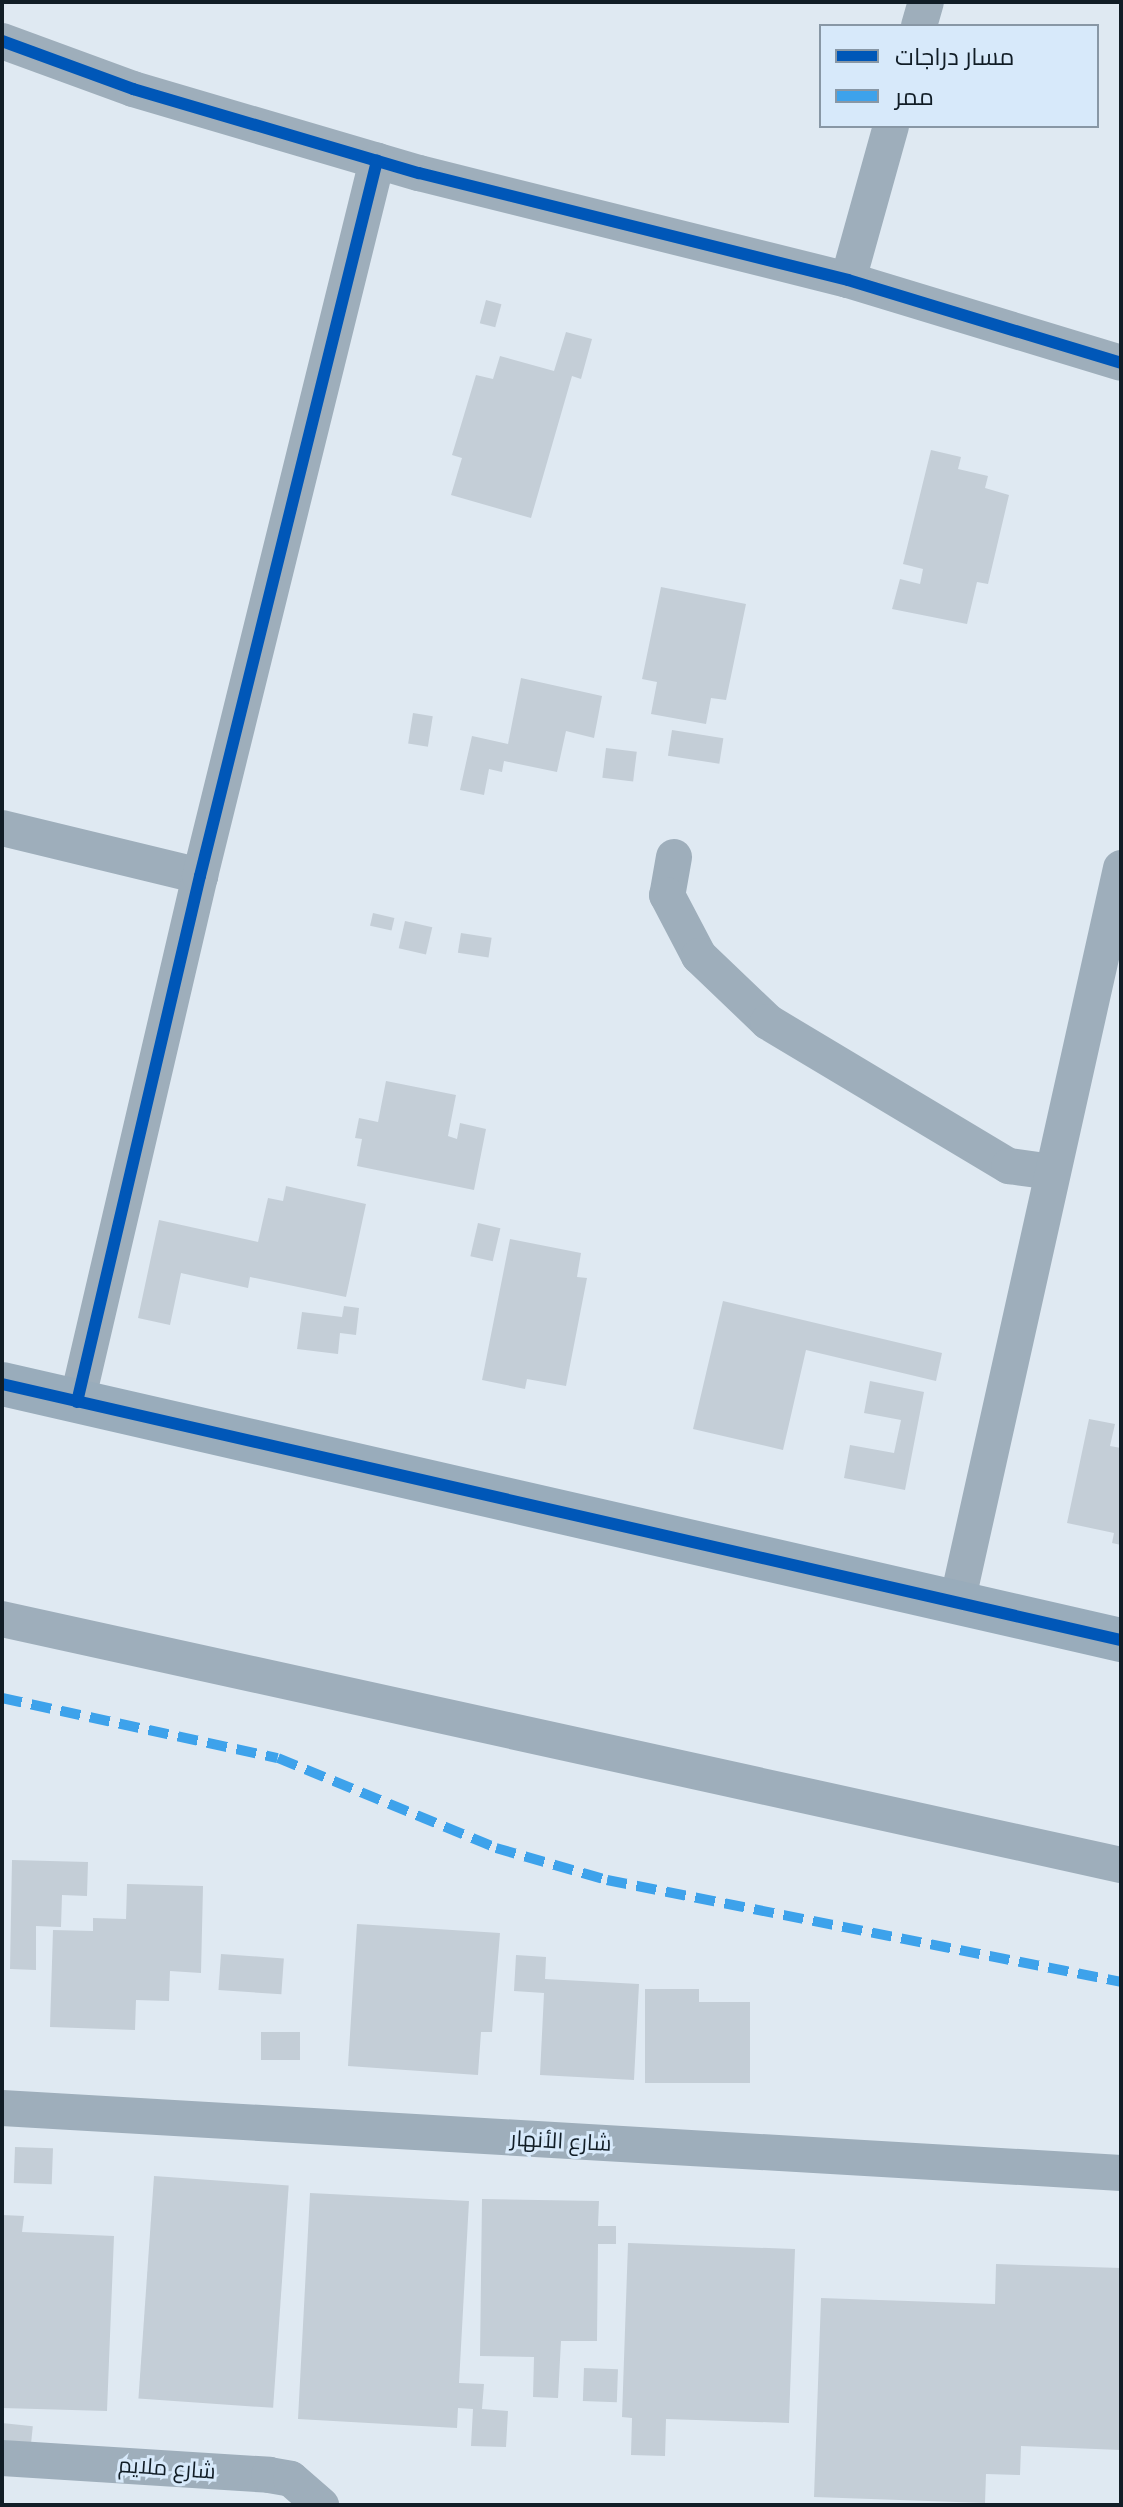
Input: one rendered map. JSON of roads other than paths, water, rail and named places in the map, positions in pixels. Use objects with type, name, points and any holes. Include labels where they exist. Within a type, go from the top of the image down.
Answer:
[{"type":"street","points":[[920,24],[926,2]]},
{"type":"street","points":[[2,41],[133,89],[377,161],[848,280],[1121,363]]},
{"type":"street","points":[[848,280],[890,128]]},
{"type":"street","points":[[77,1402],[200,876],[377,161]]},
{"type":"street","points":[[2,828],[200,876]]},
{"type":"street","points":[[674,857],[667,895],[699,956],[768,1022],[1009,1166],[1053,1172]]},
{"type":"street","points":[[957,1603],[1121,868]]},
{"type":"street","points":[[2,1384],[1121,1640]]},
{"type":"street","points":[[2,1619],[1121,1865]]},
{"type":"street","name":"شارع الأنهار","points":[[2,2108],[1121,2173]]},
{"type":"street","name":"شارع ملايم","points":[[2,2458],[269,2475],[291,2479],[321,2505]]}]
